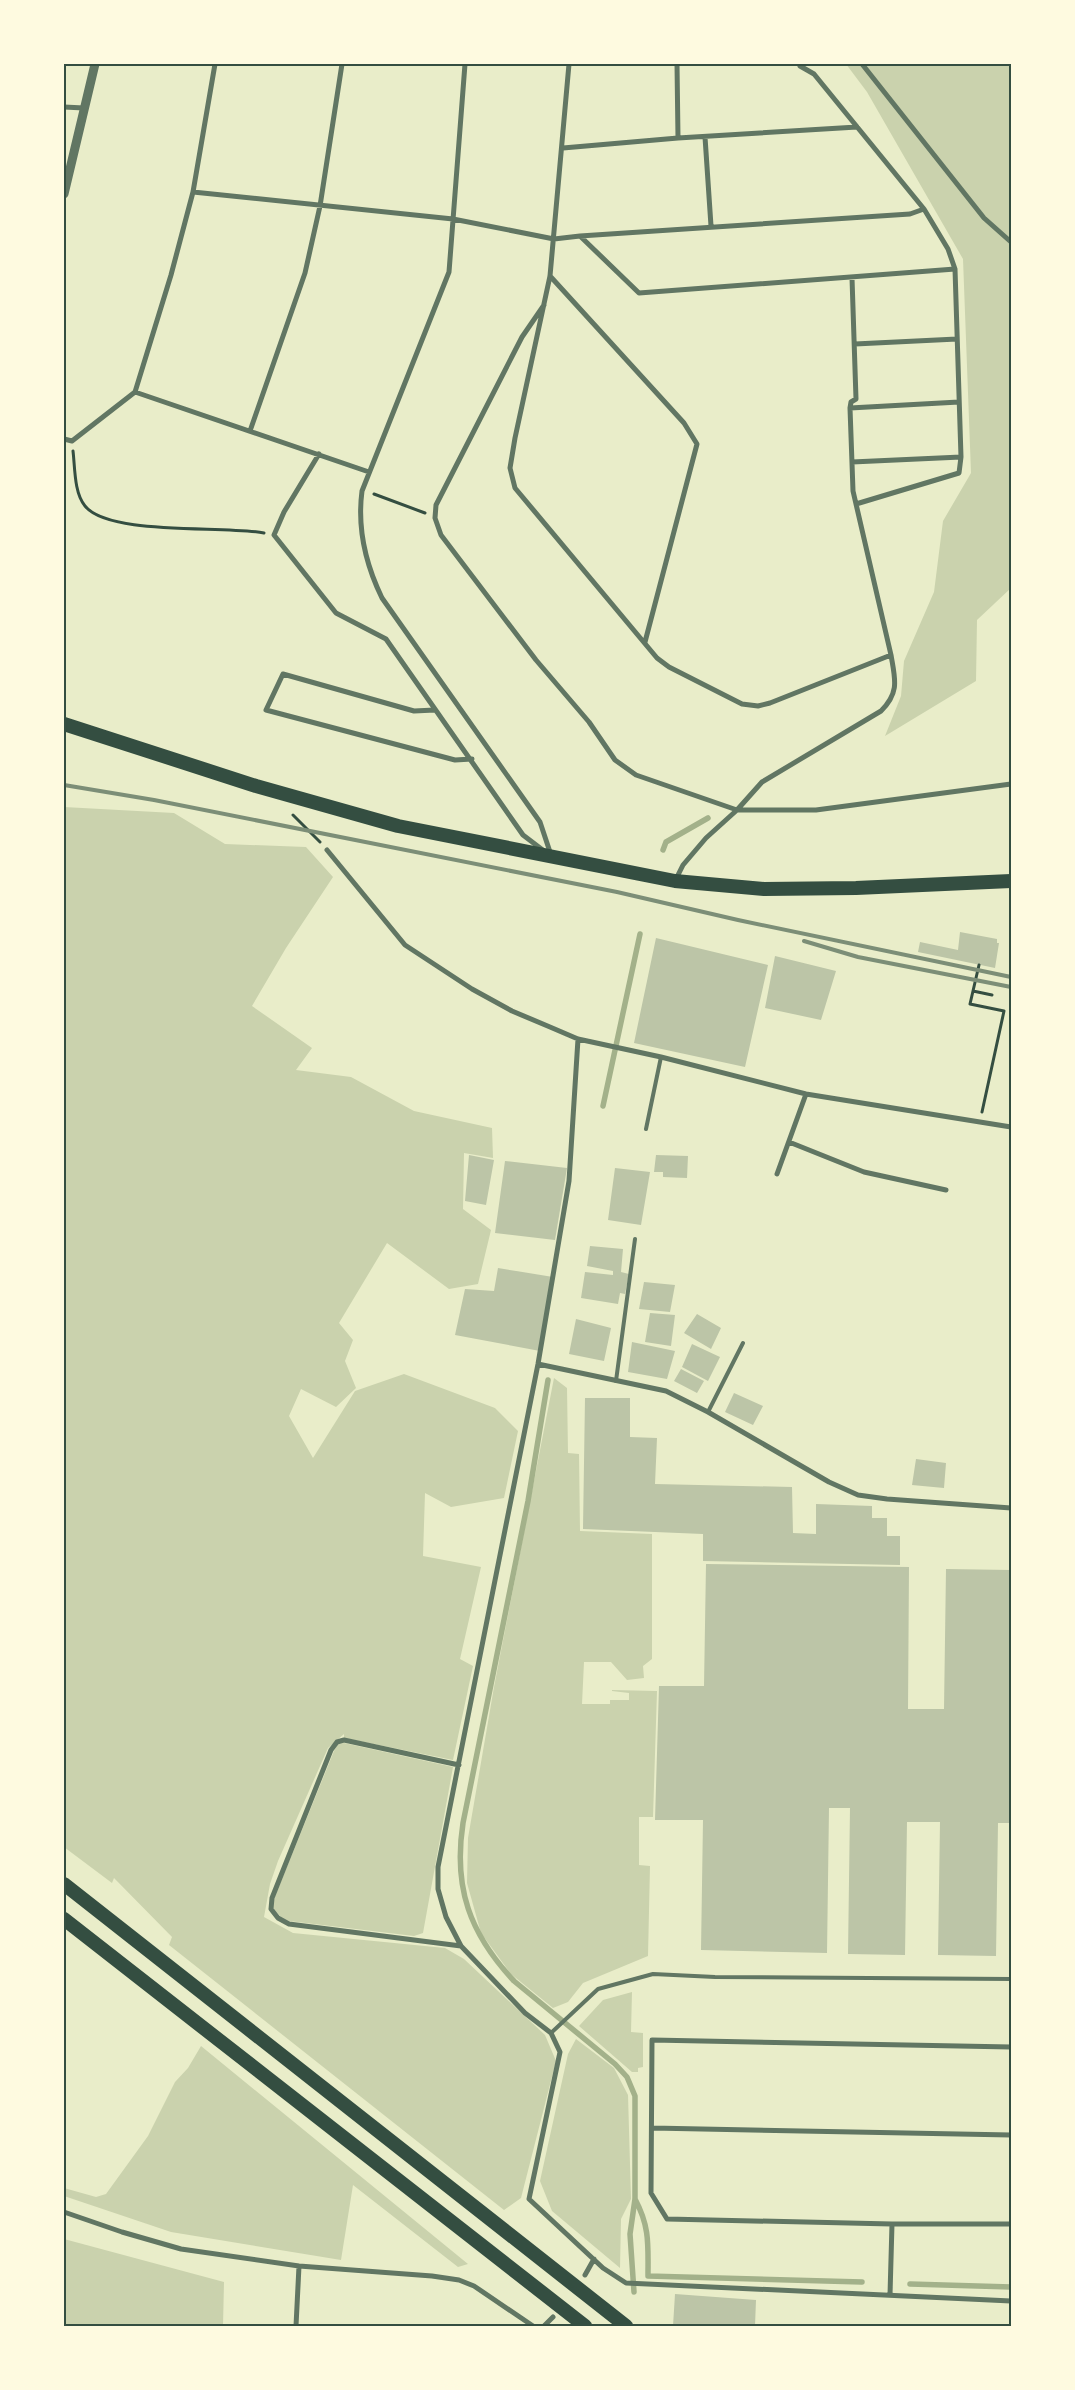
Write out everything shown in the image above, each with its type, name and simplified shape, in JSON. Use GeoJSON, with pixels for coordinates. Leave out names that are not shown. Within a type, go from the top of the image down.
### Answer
{"type":"FeatureCollection","features":[{"type":"Feature","properties":{"kind":"highway"},"geometry":{"type":"LineString","coordinates":[[64,724],[256,786],[398,826],[675,881],[764,889],[856,888],[1011,881]]}},
{"type":"Feature","properties":{"kind":"highway"},"geometry":{"type":"LineString","coordinates":[[64,1884],[626,2326]]}},
{"type":"Feature","properties":{"kind":"highway"},"geometry":{"type":"LineString","coordinates":[[64,1919],[586,2326]]}},
{"type":"Feature","properties":{"kind":"street"},"geometry":{"type":"LineString","coordinates":[[64,194],[95,64]]}},
{"type":"Feature","properties":{"kind":"street"},"geometry":{"type":"LineString","coordinates":[[64,439],[72,441],[135,392],[171,275],[193,192],[215,64]]}},
{"type":"Feature","properties":{"kind":"street"},"geometry":{"type":"LineString","coordinates":[[250,431],[305,273],[320,206],[342,64]]}},
{"type":"Feature","properties":{"kind":"street"},"geometry":{"type":"LineString","coordinates":[[465,64],[451,258],[444,287],[362,490],[360,517],[370,572],[382,598],[421,656],[540,822],[552,858]]}},
{"type":"Feature","properties":{"kind":"street"},"geometry":{"type":"LineString","coordinates":[[570,64],[550,276],[510,468],[515,488],[657,658],[669,667],[742,704],[758,706],[891,654]]}},
{"type":"Feature","properties":{"kind":"street"},"geometry":{"type":"LineString","coordinates":[[678,64],[678,138]]}},
{"type":"Feature","properties":{"kind":"street"},"geometry":{"type":"LineString","coordinates":[[862,64],[984,218],[1011,242]]}},
{"type":"Feature","properties":{"kind":"street"},"geometry":{"type":"LineString","coordinates":[[800,66],[814,74],[924,209],[948,249],[955,269],[961,457],[959,473],[856,504]]}},
{"type":"Feature","properties":{"kind":"street"},"geometry":{"type":"LineString","coordinates":[[64,107],[84,108]]}},
{"type":"Feature","properties":{"kind":"street"},"geometry":{"type":"LineString","coordinates":[[563,148],[678,138],[857,127]]}},
{"type":"Feature","properties":{"kind":"street"},"geometry":{"type":"LineString","coordinates":[[705,137],[710,226]]}},
{"type":"Feature","properties":{"kind":"street"},"geometry":{"type":"LineString","coordinates":[[193,192],[453,219],[554,239],[710,226],[910,214],[924,209]]}},
{"type":"Feature","properties":{"kind":"street"},"geometry":{"type":"LineString","coordinates":[[580,236],[639,293],[955,269]]}},
{"type":"Feature","properties":{"kind":"street"},"geometry":{"type":"LineString","coordinates":[[550,276],[684,423],[697,444],[645,642]]}},
{"type":"Feature","properties":{"kind":"street"},"geometry":{"type":"LineString","coordinates":[[675,881],[683,865],[706,838],[737,810],[762,782],[882,711],[891,702],[895,692],[891,654],[853,491],[850,408],[851,402],[856,399],[852,278]]}},
{"type":"Feature","properties":{"kind":"street"},"geometry":{"type":"LineString","coordinates":[[544,305],[522,337],[436,505],[435,518],[441,535],[536,660],[589,722],[615,760],[636,775],[737,810],[816,810],[1011,784]]}},
{"type":"Feature","properties":{"kind":"street"},"geometry":{"type":"LineString","coordinates":[[855,344],[956,339]]}},
{"type":"Feature","properties":{"kind":"street"},"geometry":{"type":"LineString","coordinates":[[135,392],[369,472]]}},
{"type":"Feature","properties":{"kind":"street"},"geometry":{"type":"LineString","coordinates":[[850,408],[959,402]]}},
{"type":"Feature","properties":{"kind":"street"},"geometry":{"type":"LineString","coordinates":[[319,454],[284,512],[274,535],[336,613],[386,639],[435,710],[472,759],[523,835],[552,858]]}},
{"type":"Feature","properties":{"kind":"street"},"geometry":{"type":"LineString","coordinates":[[852,462],[961,457]]}},
{"type":"Feature","properties":{"kind":"street"},"geometry":{"type":"LineString","coordinates":[[435,710],[414,711],[283,674],[266,710],[455,760],[472,759]]}},
{"type":"Feature","properties":{"kind":"street"},"geometry":{"type":"LineString","coordinates":[[327,850],[405,945],[472,989],[512,1011],[578,1039],[624,1048],[806,1094],[1011,1127]]}},
{"type":"Feature","properties":{"kind":"street"},"geometry":{"type":"LineString","coordinates":[[578,1039],[569,1181],[538,1364],[438,1867],[438,1889],[446,1917],[461,1946],[525,2013],[551,2033],[560,2052],[560,2061],[529,2199],[603,2268],[626,2283],[1011,2301]]}},
{"type":"Feature","properties":{"kind":"street"},"geometry":{"type":"LineString","coordinates":[[777,1174],[806,1094]]}},
{"type":"Feature","properties":{"kind":"street"},"geometry":{"type":"LineString","coordinates":[[789,1142],[864,1172],[946,1190]]}},
{"type":"Feature","properties":{"kind":"street"},"geometry":{"type":"LineString","coordinates":[[538,1364],[666,1391],[708,1412],[829,1482],[858,1495],[887,1499],[1011,1508]]}},
{"type":"Feature","properties":{"kind":"street"},"geometry":{"type":"LineString","coordinates":[[459,1765],[344,1740],[336,1742],[331,1750],[275,1889],[271,1909],[278,1918],[289,1924],[461,1946]]}},
{"type":"Feature","properties":{"kind":"street"},"geometry":{"type":"LineString","coordinates":[[1011,2047],[652,2040],[651,2193],[667,2219],[892,2224],[1011,2224]]}},
{"type":"Feature","properties":{"kind":"street"},"geometry":{"type":"LineString","coordinates":[[652,2128],[1011,2135]]}},
{"type":"Feature","properties":{"kind":"street"},"geometry":{"type":"LineString","coordinates":[[64,2212],[122,2232],[181,2249],[299,2266],[432,2276],[459,2280],[474,2286],[533,2326]]}},
{"type":"Feature","properties":{"kind":"street"},"geometry":{"type":"LineString","coordinates":[[890,2295],[892,2224]]}},
{"type":"Feature","properties":{"kind":"street"},"geometry":{"type":"LineString","coordinates":[[584,2275],[594,2260]]}},
{"type":"Feature","properties":{"kind":"street"},"geometry":{"type":"LineString","coordinates":[[296,2326],[299,2266]]}},
{"type":"Feature","properties":{"kind":"street"},"geometry":{"type":"LineString","coordinates":[[544,2326],[552,2317]]}},
{"type":"Feature","properties":{"kind":"lane"},"geometry":{"type":"LineString","coordinates":[[646,1129],[660,1057]]}},
{"type":"Feature","properties":{"kind":"lane"},"geometry":{"type":"LineString","coordinates":[[616,1380],[635,1239]]}},
{"type":"Feature","properties":{"kind":"lane"},"geometry":{"type":"LineString","coordinates":[[708,1412],[743,1343]]}},
{"type":"Feature","properties":{"kind":"lane"},"geometry":{"type":"LineString","coordinates":[[551,2033],[598,1988],[652,1974],[715,1977],[1011,1979]]}},
{"type":"Feature","properties":{"kind":"path"},"geometry":{"type":"LineString","coordinates":[[72,441],[78,488],[84,505],[93,514],[114,521],[186,528],[252,530],[274,535]]}},
{"type":"Feature","properties":{"kind":"path"},"geometry":{"type":"LineString","coordinates":[[374,494],[419,510]]}},
{"type":"Feature","properties":{"kind":"path"},"geometry":{"type":"LineString","coordinates":[[290,812],[311,830],[327,850]]}},
{"type":"Feature","properties":{"kind":"path"},"geometry":{"type":"LineString","coordinates":[[979,965],[970,1004],[1004,1011],[980,1122]]}},
{"type":"Feature","properties":{"kind":"path"},"geometry":{"type":"LineString","coordinates":[[973,991],[992,995]]}},
{"type":"Feature","properties":{"kind":"green space"},"geometry":{"type":"Polygon","coordinates":[[[846,64],[1011,64],[1011,588],[977,620],[976,681],[885,736],[901,696],[904,661],[934,592],[943,521],[971,473],[963,259],[867,92],[846,64]]]}},
{"type":"Feature","properties":{"kind":"green space"},"geometry":{"type":"Polygon","coordinates":[[[64,807],[174,813],[225,844],[306,847],[333,877],[286,948],[252,1006],[312,1048],[296,1070],[351,1077],[414,1111],[492,1128],[493,1158],[464,1153],[463,1209],[491,1230],[478,1284],[449,1289],[387,1243],[339,1323],[353,1340],[345,1361],[356,1388],[336,1407],[301,1389],[289,1416],[313,1458],[355,1391],[404,1374],[495,1408],[518,1431],[504,1498],[451,1507],[425,1493],[423,1556],[481,1567],[460,1659],[473,1666],[453,1760],[344,1738],[344,1734],[328,1748],[278,1861],[270,1884],[264,1917],[293,1933],[445,1948],[464,1959],[545,2035],[556,2061],[521,2198],[504,2210],[169,1945],[172,1937],[114,1878],[112,1883],[64,1847],[64,807]]]}},
{"type":"Feature","properties":{"kind":"green space"},"geometry":{"type":"Polygon","coordinates":[[[554,1378],[567,1388],[568,1453],[579,1454],[580,1531],[652,1534],[652,1659],[643,1666],[644,1678],[627,1680],[611,1662],[584,1662],[582,1704],[610,1704],[610,1700],[629,1700],[629,1693],[612,1690],[657,1691],[653,1817],[639,1817],[639,1865],[650,1866],[648,1956],[583,1983],[568,2002],[553,2008],[511,1974],[481,1933],[467,1883],[468,1838],[494,1687],[554,1378]]]}},
{"type":"Feature","properties":{"kind":"green space"},"geometry":{"type":"Polygon","coordinates":[[[344,1743],[453,1767],[423,1933],[414,1936],[289,1921],[281,1917],[273,1908],[274,1899],[334,1751],[338,1744],[344,1743]]]}},
{"type":"Feature","properties":{"kind":"green space"},"geometry":{"type":"Polygon","coordinates":[[[632,1992],[631,2032],[643,2033],[643,2067],[638,2068],[638,2072],[632,2072],[579,2026],[603,2000],[632,1992]]]}},
{"type":"Feature","properties":{"kind":"green space"},"geometry":{"type":"Polygon","coordinates":[[[576,2039],[614,2068],[628,2095],[631,2199],[621,2219],[620,2268],[552,2211],[540,2181],[568,2054],[576,2039]]]}},
{"type":"Feature","properties":{"kind":"green space"},"geometry":{"type":"Polygon","coordinates":[[[201,2046],[468,2264],[458,2267],[353,2185],[341,2260],[171,2232],[64,2196],[64,2188],[96,2197],[106,2194],[148,2136],[175,2082],[188,2068],[201,2046]]]}},
{"type":"Feature","properties":{"kind":"green space"},"geometry":{"type":"Polygon","coordinates":[[[64,2239],[224,2282],[223,2326],[64,2326],[64,2239]]]}},
{"type":"Feature","properties":{"kind":"building"},"geometry":{"type":"Polygon","coordinates":[[[960,932],[997,939],[997,943],[999,943],[995,968],[918,952],[920,942],[958,950],[960,932]]]}},
{"type":"Feature","properties":{"kind":"building"},"geometry":{"type":"Polygon","coordinates":[[[656,938],[768,965],[745,1067],[634,1043],[656,938]]]}},
{"type":"Feature","properties":{"kind":"building"},"geometry":{"type":"Polygon","coordinates":[[[775,956],[836,971],[821,1020],[765,1008],[775,956]]]}},
{"type":"Feature","properties":{"kind":"building"},"geometry":{"type":"Polygon","coordinates":[[[469,1155],[494,1160],[486,1205],[465,1201],[469,1155]]]}},
{"type":"Feature","properties":{"kind":"building"},"geometry":{"type":"Polygon","coordinates":[[[656,1155],[688,1156],[687,1178],[663,1177],[663,1172],[654,1172],[656,1155]]]}},
{"type":"Feature","properties":{"kind":"building"},"geometry":{"type":"Polygon","coordinates":[[[505,1161],[567,1168],[555,1240],[495,1233],[505,1161]]]}},
{"type":"Feature","properties":{"kind":"building"},"geometry":{"type":"Polygon","coordinates":[[[615,1168],[650,1172],[641,1225],[608,1220],[615,1168]]]}},
{"type":"Feature","properties":{"kind":"building"},"geometry":{"type":"Polygon","coordinates":[[[590,1246],[623,1249],[621,1272],[629,1274],[625,1294],[620,1293],[618,1304],[581,1298],[585,1272],[613,1275],[613,1271],[587,1266],[590,1246]]]}},
{"type":"Feature","properties":{"kind":"building"},"geometry":{"type":"Polygon","coordinates":[[[498,1268],[553,1277],[540,1351],[455,1335],[465,1289],[494,1291],[498,1268]]]}},
{"type":"Feature","properties":{"kind":"building"},"geometry":{"type":"Polygon","coordinates":[[[644,1282],[675,1285],[670,1312],[639,1309],[644,1282]]]}},
{"type":"Feature","properties":{"kind":"building"},"geometry":{"type":"Polygon","coordinates":[[[650,1313],[675,1315],[671,1346],[645,1342],[650,1313]]]}},
{"type":"Feature","properties":{"kind":"building"},"geometry":{"type":"Polygon","coordinates":[[[697,1314],[721,1328],[711,1349],[684,1333],[697,1314]]]}},
{"type":"Feature","properties":{"kind":"building"},"geometry":{"type":"Polygon","coordinates":[[[576,1319],[611,1328],[604,1361],[569,1354],[576,1319]]]}},
{"type":"Feature","properties":{"kind":"building"},"geometry":{"type":"Polygon","coordinates":[[[632,1342],[675,1351],[667,1379],[628,1372],[632,1342]]]}},
{"type":"Feature","properties":{"kind":"building"},"geometry":{"type":"Polygon","coordinates":[[[692,1344],[720,1357],[708,1381],[682,1367],[692,1344]]]}},
{"type":"Feature","properties":{"kind":"building"},"geometry":{"type":"Polygon","coordinates":[[[681,1369],[704,1381],[697,1393],[674,1381],[681,1369]]]}},
{"type":"Feature","properties":{"kind":"building"},"geometry":{"type":"Polygon","coordinates":[[[734,1393],[763,1406],[753,1425],[725,1412],[734,1393]]]}},
{"type":"Feature","properties":{"kind":"building"},"geometry":{"type":"Polygon","coordinates":[[[585,1398],[630,1398],[630,1437],[657,1438],[655,1484],[792,1487],[793,1533],[816,1534],[816,1504],[872,1506],[872,1518],[887,1518],[887,1536],[900,1536],[900,1565],[703,1561],[703,1534],[583,1529],[585,1398]]]}},
{"type":"Feature","properties":{"kind":"building"},"geometry":{"type":"Polygon","coordinates":[[[916,1459],[946,1463],[944,1488],[912,1485],[916,1459]]]}},
{"type":"Feature","properties":{"kind":"building"},"geometry":{"type":"Polygon","coordinates":[[[706,1564],[909,1567],[908,1709],[944,1709],[946,1569],[1011,1570],[1011,1823],[998,1823],[996,1956],[938,1955],[940,1822],[907,1822],[905,1955],[848,1954],[850,1808],[829,1808],[827,1953],[701,1950],[703,1820],[655,1820],[659,1686],[704,1686],[706,1564]]]}},
{"type":"Feature","properties":{"kind":"building"},"geometry":{"type":"Polygon","coordinates":[[[675,2294],[756,2300],[755,2326],[673,2326],[675,2294]]]}},
{"type":"Feature","properties":{"kind":"waterway"},"geometry":{"type":"LineString","coordinates":[[663,850],[666,842],[708,818]]}},
{"type":"Feature","properties":{"kind":"waterway"},"geometry":{"type":"LineString","coordinates":[[603,1106],[640,934]]}},
{"type":"Feature","properties":{"kind":"waterway"},"geometry":{"type":"LineString","coordinates":[[548,1380],[528,1501],[463,1823],[461,1869],[468,1909],[486,1946],[499,1963],[514,1981],[615,2064],[627,2077],[635,2096],[635,2199],[630,2234],[634,2292]]}},
{"type":"Feature","properties":{"kind":"waterway"},"geometry":{"type":"LineString","coordinates":[[635,2199],[646,2227],[648,2276],[862,2282]]}},
{"type":"Feature","properties":{"kind":"waterway"},"geometry":{"type":"LineString","coordinates":[[910,2284],[1011,2287]]}},
{"type":"Feature","properties":{"kind":"railway"},"geometry":{"type":"LineString","coordinates":[[64,785],[154,800],[617,892],[738,920],[1011,977]]}},
{"type":"Feature","properties":{"kind":"railway"},"geometry":{"type":"LineString","coordinates":[[804,941],[858,957],[1011,987]]}}]}
